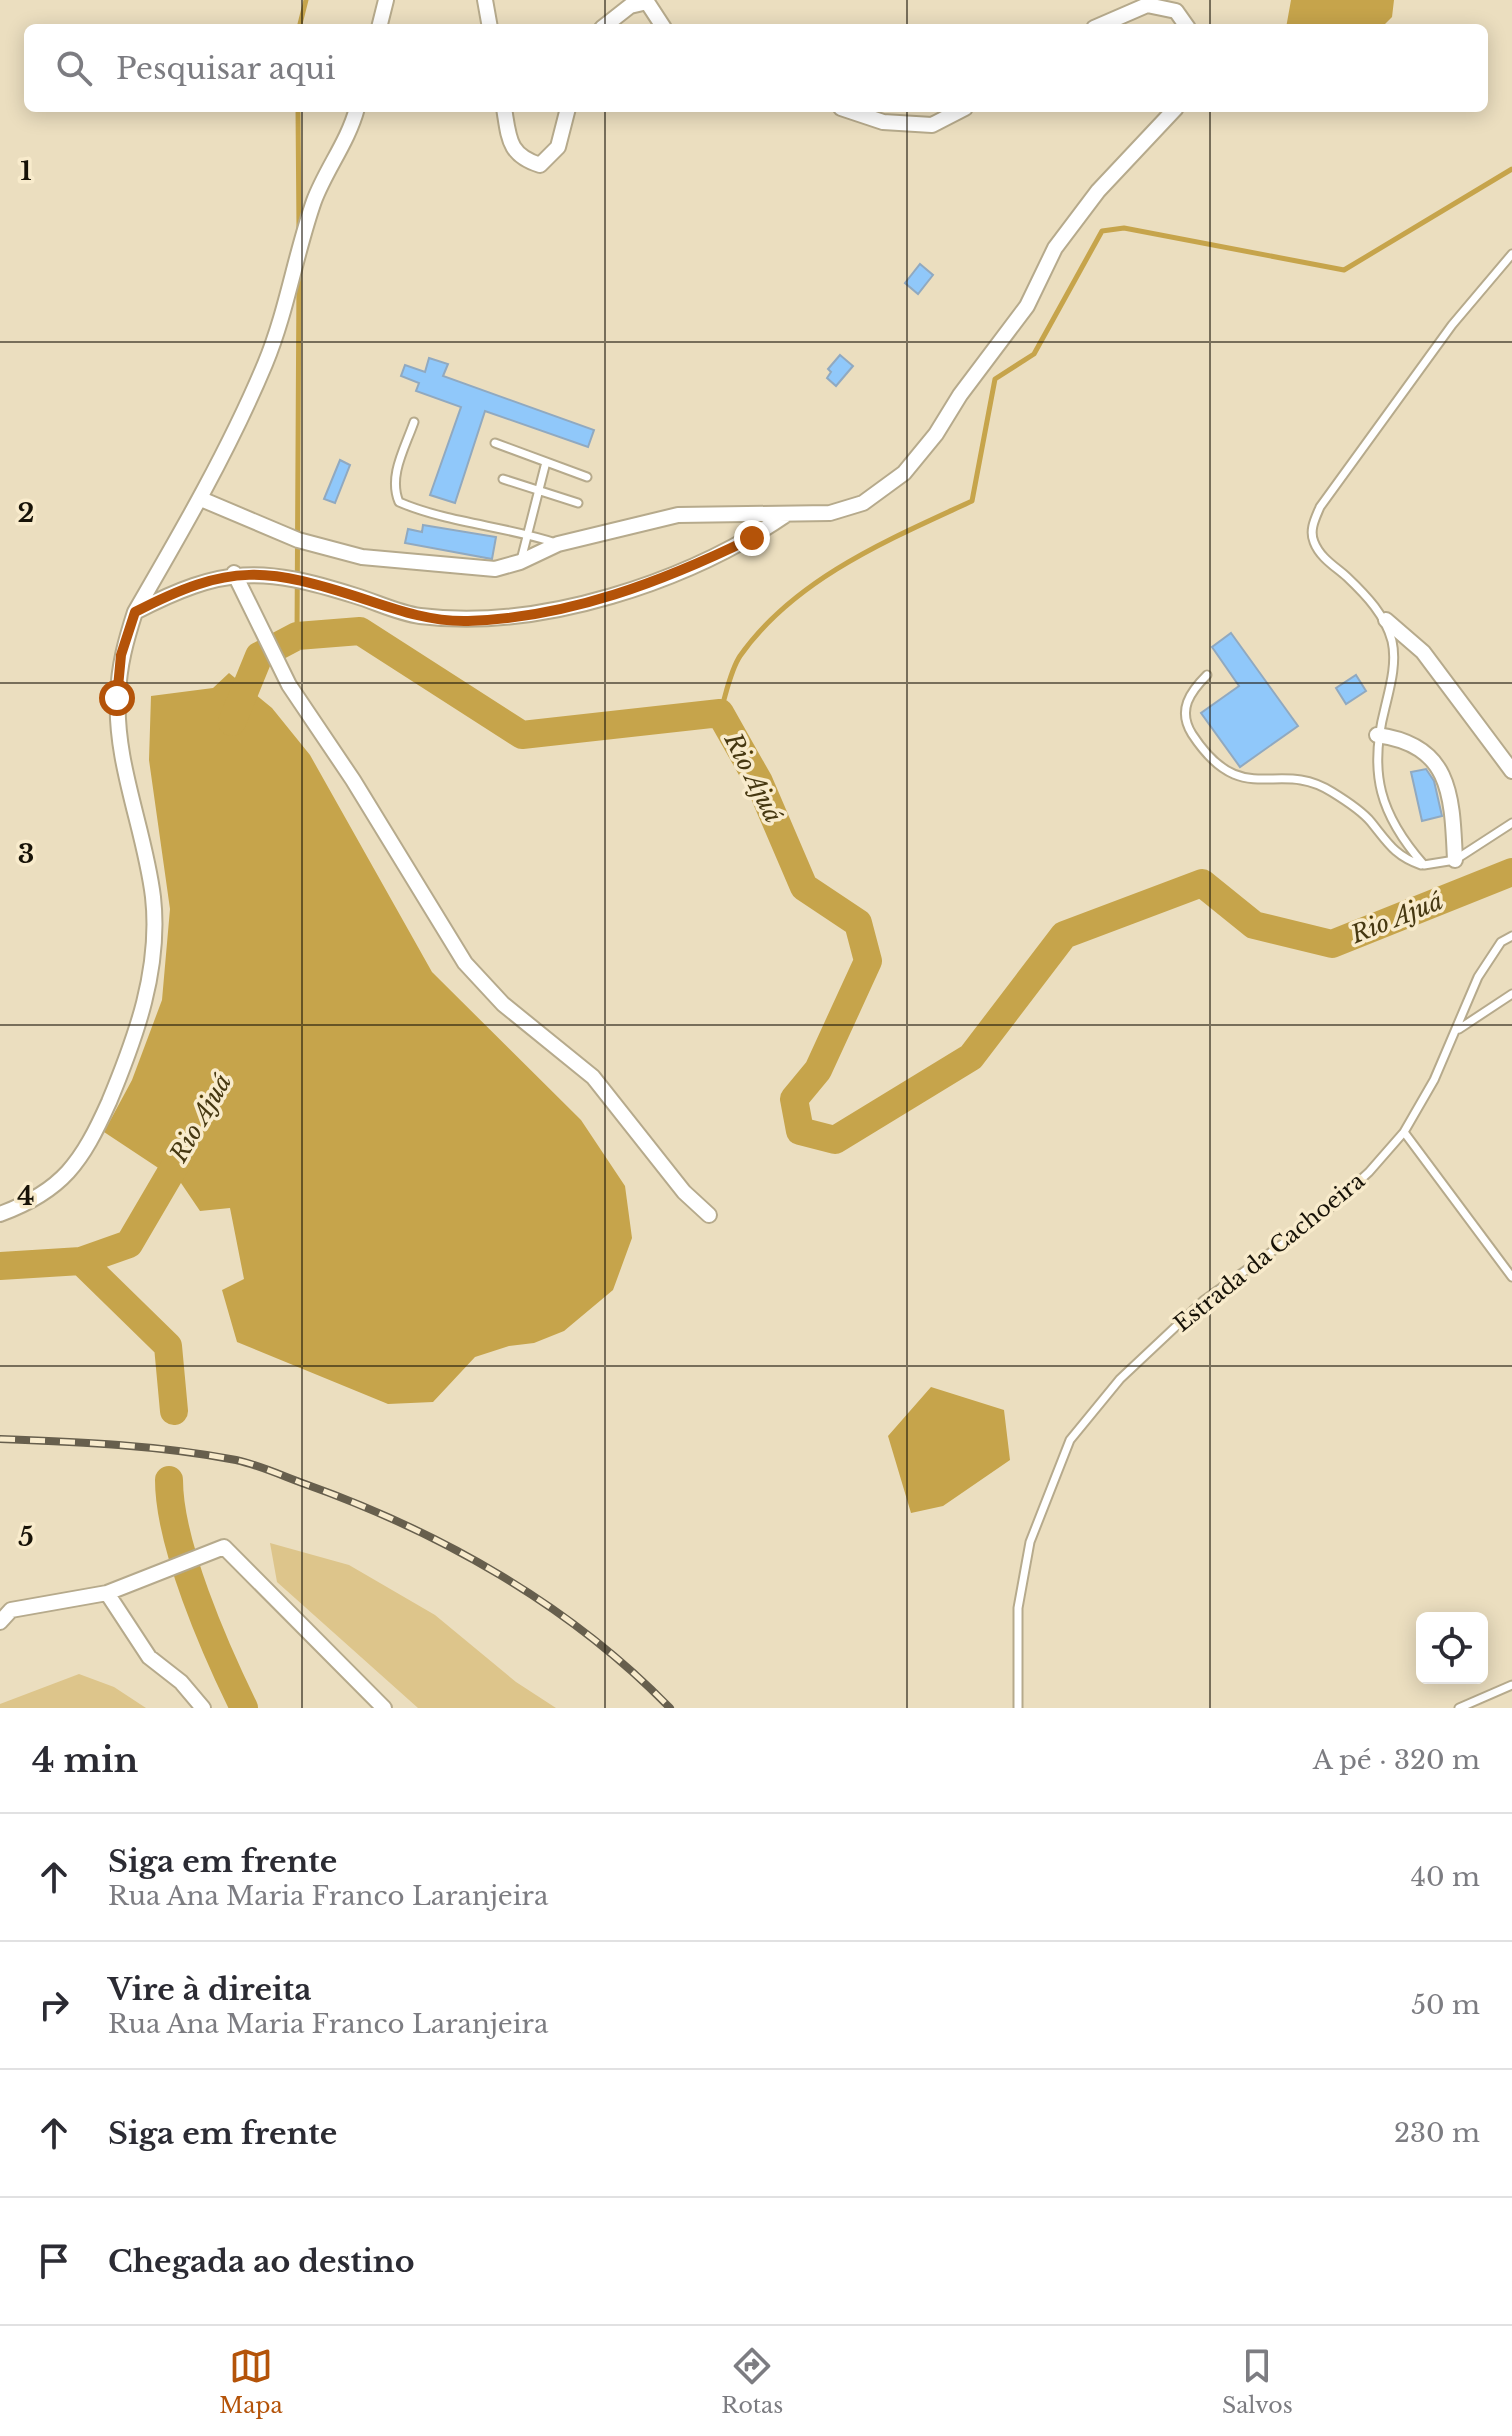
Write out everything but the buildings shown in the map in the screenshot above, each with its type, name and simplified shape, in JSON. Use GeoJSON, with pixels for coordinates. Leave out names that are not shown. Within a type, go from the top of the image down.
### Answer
{"type":"FeatureCollection","features":[{"type":"Feature","properties":{"kind":"street"},"geometry":{"type":"LineString","coordinates":[[380,24],[386,0]]}},
{"type":"Feature","properties":{"kind":"street"},"geometry":{"type":"LineString","coordinates":[[485,0],[489,24]]}},
{"type":"Feature","properties":{"kind":"street"},"geometry":{"type":"LineString","coordinates":[[607,24],[630,6],[650,1],[662,24]]}},
{"type":"Feature","properties":{"kind":"street"},"geometry":{"type":"LineString","coordinates":[[1103,24],[1147,5],[1176,11],[1185,24]]}},
{"type":"Feature","properties":{"kind":"street"},"geometry":{"type":"LineString","coordinates":[[0,1214],[49,1193],[75,1165],[125,1064],[143,1008],[153,956],[153,898],[117,698],[121,655],[135,612],[201,499],[265,365],[288,301],[304,231],[318,190],[341,152],[356,112]]}},
{"type":"Feature","properties":{"kind":"street"},"geometry":{"type":"LineString","coordinates":[[505,112],[509,142],[522,160],[540,165],[558,147],[567,112]]}},
{"type":"Feature","properties":{"kind":"street"},"geometry":{"type":"LineString","coordinates":[[853,112],[883,122],[932,125],[957,112]]}},
{"type":"Feature","properties":{"kind":"street"},"geometry":{"type":"LineString","coordinates":[[201,499],[298,540],[362,557],[495,569],[520,562],[558,544],[678,515],[830,513],[863,503],[904,473],[1027,306],[1055,248],[1098,191],[1172,112]]}},
{"type":"Feature","properties":{"kind":"street"},"geometry":{"type":"LineString","coordinates":[[135,612],[190,586],[234,573],[270,574],[415,615],[467,621],[612,596],[687,570],[752,538],[787,514]]}},
{"type":"Feature","properties":{"kind":"street"},"geometry":{"type":"LineString","coordinates":[[234,573],[252,616],[289,685],[353,780],[465,963],[503,1004],[593,1077],[684,1192],[709,1215]]}},
{"type":"Feature","properties":{"kind":"street"},"geometry":{"type":"LineString","coordinates":[[1386,620],[1423,652],[1512,771]]}},
{"type":"Feature","properties":{"kind":"street"},"geometry":{"type":"LineString","coordinates":[[1377,735],[1419,746],[1435,762],[1445,782],[1451,807],[1455,860]]}},
{"type":"Feature","properties":{"kind":"street"},"geometry":{"type":"LineString","coordinates":[[0,1622],[11,1610],[107,1593],[224,1547],[384,1708]]}},
{"type":"Feature","properties":{"kind":"street"},"geometry":{"type":"LineString","coordinates":[[107,1593],[149,1657],[181,1682],[203,1708]]}},
{"type":"Feature","properties":{"kind":"lane"},"geometry":{"type":"LineString","coordinates":[[1424,865],[1399,837],[1383,799],[1375,766],[1377,735],[1395,653],[1386,620],[1349,578],[1324,558],[1314,542],[1312,524],[1320,507],[1452,325],[1512,254]]}},
{"type":"Feature","properties":{"kind":"lane"},"geometry":{"type":"LineString","coordinates":[[414,422],[396,472],[393,488],[399,502],[419,511],[527,533],[558,544]]}},
{"type":"Feature","properties":{"kind":"lane"},"geometry":{"type":"LineString","coordinates":[[495,443],[587,477]]}},
{"type":"Feature","properties":{"kind":"lane"},"geometry":{"type":"LineString","coordinates":[[520,562],[546,462]]}},
{"type":"Feature","properties":{"kind":"lane"},"geometry":{"type":"LineString","coordinates":[[503,479],[578,503]]}},
{"type":"Feature","properties":{"kind":"lane"},"geometry":{"type":"LineString","coordinates":[[1207,675],[1191,690],[1184,706],[1189,729],[1223,770],[1245,779],[1303,780],[1330,790],[1370,820],[1387,846],[1404,859],[1424,865],[1455,860],[1512,823]]}},
{"type":"Feature","properties":{"kind":"lane","name":"Estrada da Cachoeira"},"geometry":{"type":"LineString","coordinates":[[1018,1708],[1018,1608],[1030,1542],[1070,1440],[1120,1379],[1203,1301],[1320,1217],[1369,1172],[1404,1132],[1458,1030],[1478,977],[1501,942],[1512,936]]}},
{"type":"Feature","properties":{"kind":"lane"},"geometry":{"type":"LineString","coordinates":[[1458,1030],[1512,994]]}},
{"type":"Feature","properties":{"kind":"lane"},"geometry":{"type":"LineString","coordinates":[[1404,1132],[1512,1277]]}},
{"type":"Feature","properties":{"kind":"lane"},"geometry":{"type":"LineString","coordinates":[[1459,1708],[1512,1685]]}},
{"type":"Feature","properties":{"kind":"shaded area"},"geometry":{"type":"Polygon","coordinates":[[[270,1543],[349,1565],[435,1615],[516,1682],[556,1708],[418,1708],[277,1582],[270,1543]]]}},
{"type":"Feature","properties":{"kind":"shaded area"},"geometry":{"type":"Polygon","coordinates":[[[79,1674],[114,1687],[146,1708],[0,1708],[0,1704],[79,1674]]]}},
{"type":"Feature","properties":{"kind":"water"},"geometry":{"type":"Polygon","coordinates":[[[1291,0],[1394,0],[1392,17],[1385,24],[1287,24],[1291,0]]]}},
{"type":"Feature","properties":{"kind":"water"},"geometry":{"type":"Polygon","coordinates":[[[229,673],[272,708],[310,755],[432,972],[581,1120],[625,1186],[632,1238],[613,1290],[564,1331],[534,1343],[509,1346],[475,1357],[433,1402],[388,1404],[237,1342],[222,1290],[244,1279],[230,1208],[200,1211],[181,1183],[104,1132],[132,1080],[162,1000],[170,909],[149,760],[151,696],[213,688],[229,673]]]}},
{"type":"Feature","properties":{"kind":"water"},"geometry":{"type":"Polygon","coordinates":[[[931,1387],[1004,1410],[1010,1460],[943,1506],[911,1513],[888,1436],[931,1387]]]}},
{"type":"Feature","properties":{"kind":"waterway"},"geometry":{"type":"LineString","coordinates":[[300,24],[306,0]]}},
{"type":"Feature","properties":{"kind":"waterway"},"geometry":{"type":"LineString","coordinates":[[298,112],[299,231]]}},
{"type":"Feature","properties":{"kind":"waterway"},"geometry":{"type":"LineString","coordinates":[[720,713],[740,656],[788,604],[877,546],[972,501],[995,379],[1034,354],[1102,231],[1124,228],[1344,270],[1512,169]]}},
{"type":"Feature","properties":{"kind":"waterway"},"geometry":{"type":"LineString","coordinates":[[297,636],[299,273]]}},
{"type":"Feature","properties":{"kind":"waterway","name":"Rio Ajuá"},"geometry":{"type":"LineString","coordinates":[[232,722],[259,656],[297,636],[360,631],[522,735],[720,713],[759,782],[804,887],[858,923],[868,961],[818,1070],[794,1099],[800,1131],[835,1140],[971,1057],[1064,935],[1202,883],[1254,925],[1332,944],[1512,872]]}},
{"type":"Feature","properties":{"kind":"waterway","name":"Rio Ajuá"},"geometry":{"type":"LineString","coordinates":[[0,1266],[81,1261],[129,1244],[187,1145]]}},
{"type":"Feature","properties":{"kind":"waterway"},"geometry":{"type":"LineString","coordinates":[[81,1261],[168,1346],[174,1411]]}},
{"type":"Feature","properties":{"kind":"waterway"},"geometry":{"type":"LineString","coordinates":[[169,1480],[171,1506],[185,1565],[244,1708]]}},
{"type":"Feature","properties":{"kind":"railway"},"geometry":{"type":"LineString","coordinates":[[0,1439],[148,1448],[236,1460],[355,1503],[501,1575],[590,1636],[670,1708]]}},
{"type":"Feature","properties":{"kind":"route"},"geometry":{"type":"LineString","coordinates":[[117,698],[121,655],[135,612],[212,578],[234,573],[270,574],[415,615],[467,621],[523,614],[612,596],[687,570],[752,538]]}}]}
